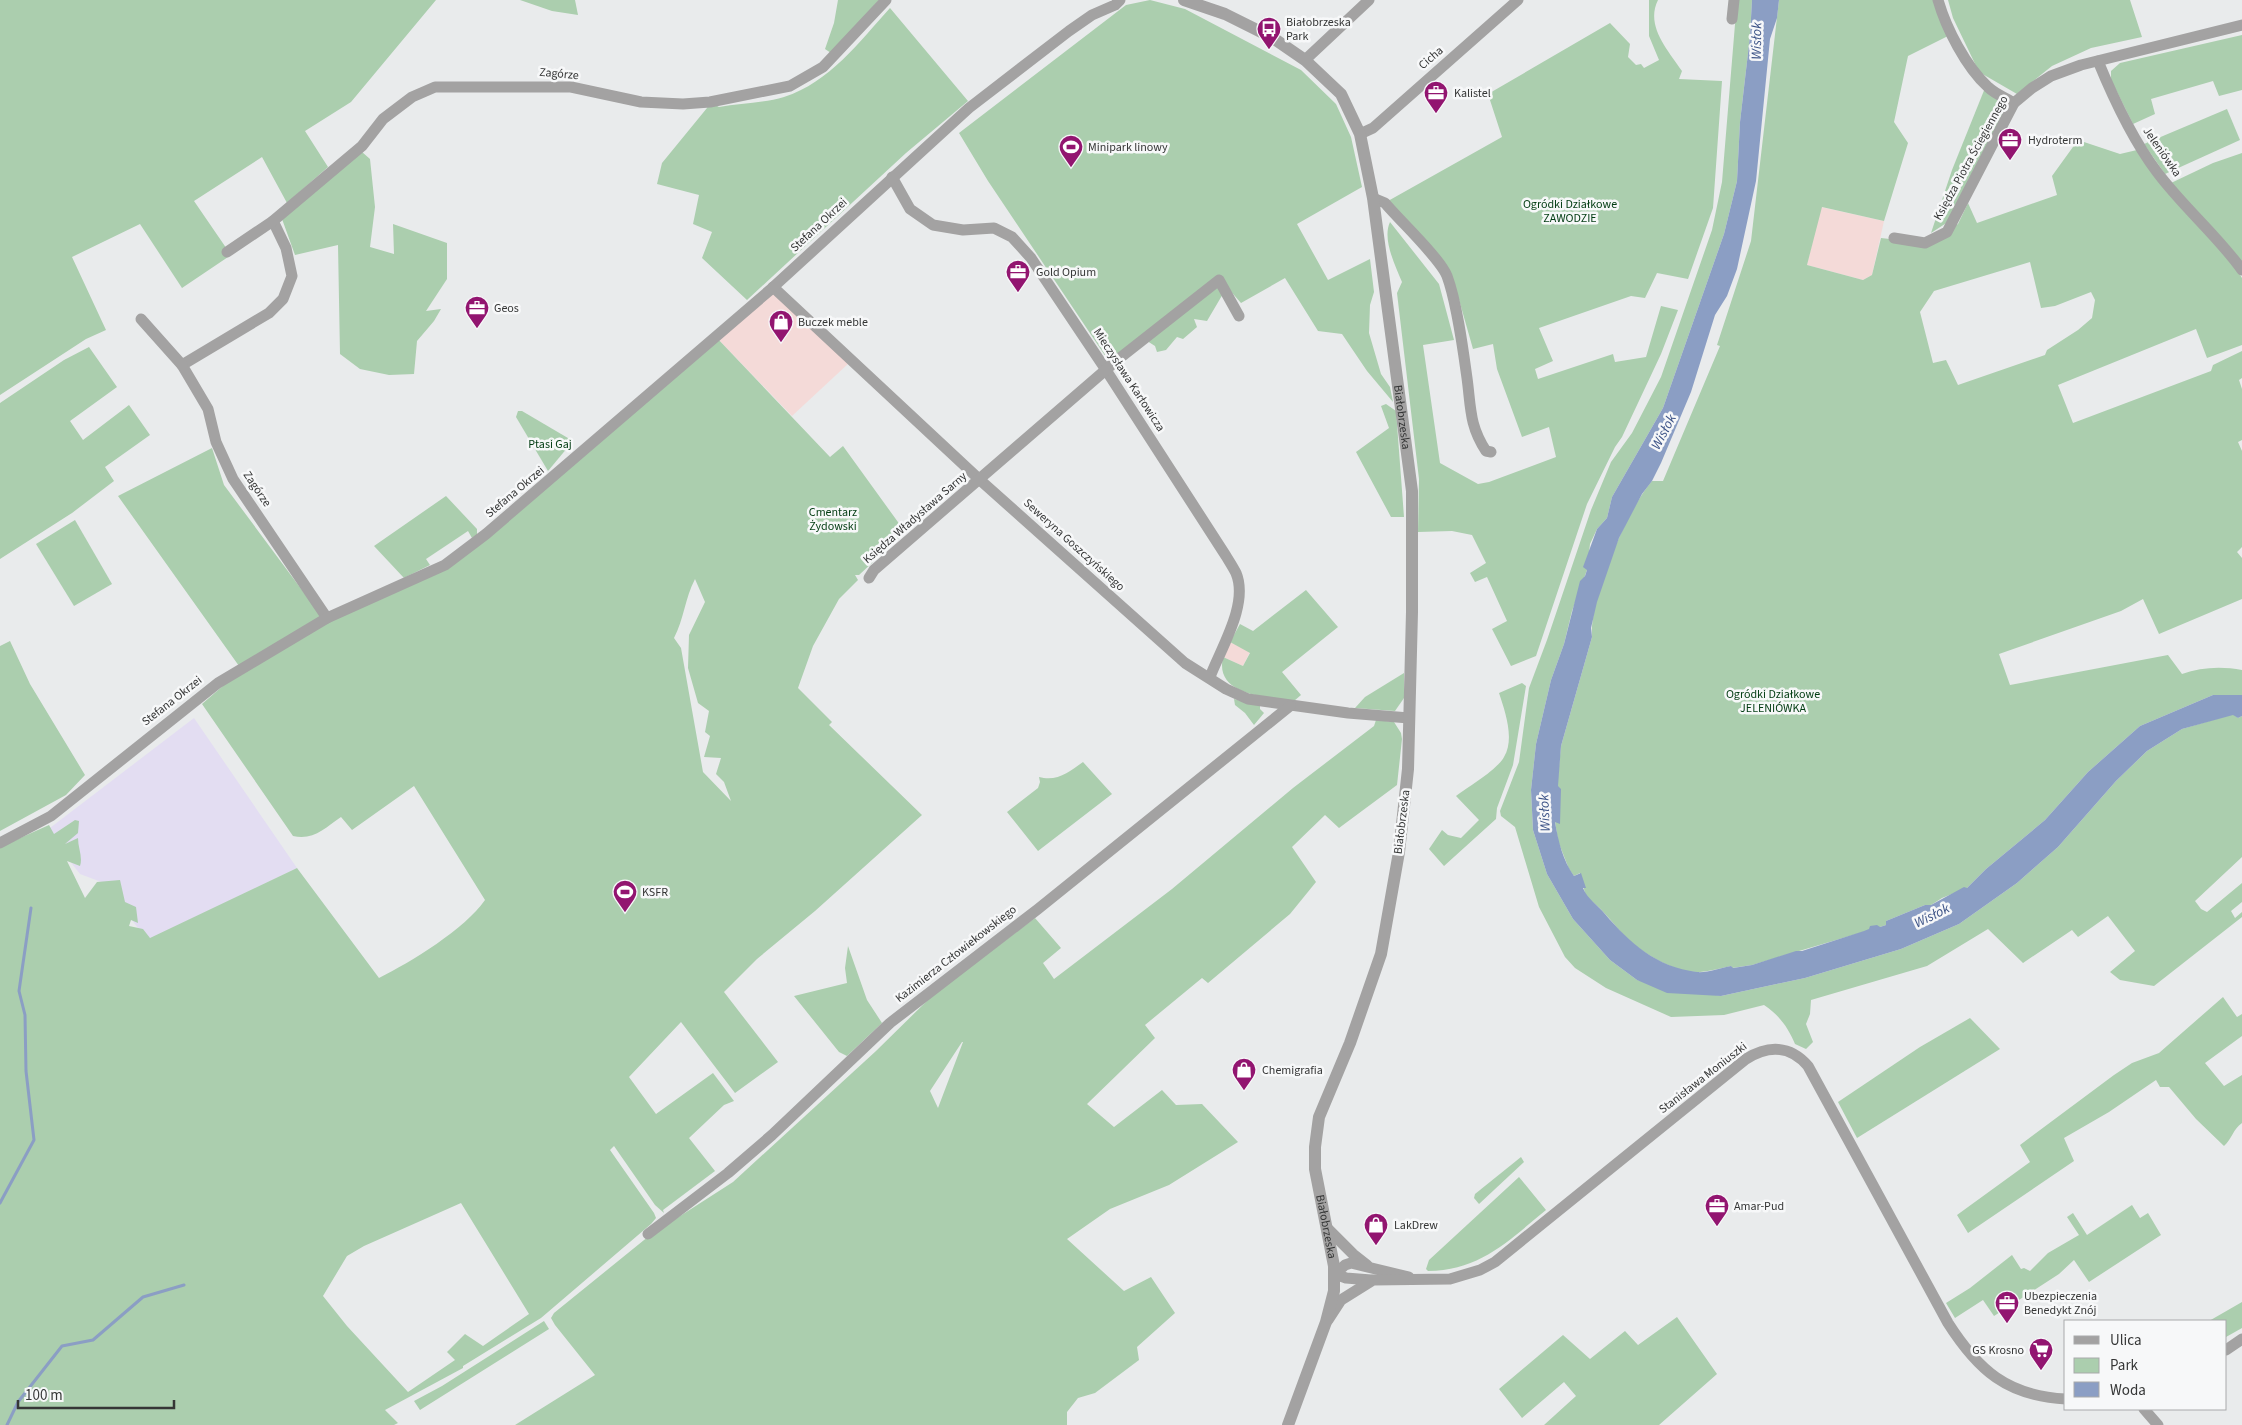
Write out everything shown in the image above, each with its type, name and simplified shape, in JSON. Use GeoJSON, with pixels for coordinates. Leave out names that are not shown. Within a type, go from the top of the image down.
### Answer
{"type":"FeatureCollection","features":[{"type":"Feature","properties":{"kind":"street","name":"Zagórze"},"geometry":{"type":"LineString","coordinates":[[227,252],[273,221],[362,146],[383,120],[412,96],[435,87],[571,87],[642,102],[683,104],[710,102],[790,86],[823,67],[886,0]]}},
{"type":"Feature","properties":{"kind":"street","name":"Stefana Okrzei"},"geometry":{"type":"LineString","coordinates":[[0,842],[51,816],[218,683],[327,618],[384,595],[445,566],[486,534],[773,287],[969,108],[1092,15],[1105,0]]}},
{"type":"Feature","properties":{"kind":"street","name":"Stefana Okrzei"},"geometry":{"type":"LineString","coordinates":[[1092,15],[1115,5],[1120,0]]}},
{"type":"Feature","properties":{"kind":"street","name":"Białobrzeska"},"geometry":{"type":"LineString","coordinates":[[1184,0],[1201,3],[1249,25],[1273,38],[1305,60],[1341,94],[1360,134],[1373,198],[1412,491],[1412,612],[1408,769],[1399,852],[1381,954],[1362,1011],[1323,1103],[1317,1125],[1315,1169],[1335,1274],[1334,1291],[1326,1322],[1288,1425]]}},
{"type":"Feature","properties":{"kind":"street"},"geometry":{"type":"LineString","coordinates":[[1305,60],[1369,0]]}},
{"type":"Feature","properties":{"kind":"street","name":"Cicha"},"geometry":{"type":"LineString","coordinates":[[1360,134],[1373,128],[1518,0]]}},
{"type":"Feature","properties":{"kind":"street"},"geometry":{"type":"LineString","coordinates":[[1732,19],[1734,0]]}},
{"type":"Feature","properties":{"kind":"street"},"geometry":{"type":"LineString","coordinates":[[1938,0],[1952,34],[1974,74],[1990,89],[2014,103]]}},
{"type":"Feature","properties":{"kind":"street","name":"Księdza Piotra Ściegiennego"},"geometry":{"type":"LineString","coordinates":[[1894,238],[1925,244],[1947,232],[2014,103],[2032,88],[2051,76],[2081,64],[2242,25]]}},
{"type":"Feature","properties":{"kind":"street","name":"Jeleniówka"},"geometry":{"type":"LineString","coordinates":[[2098,61],[2128,126],[2157,172],[2229,252],[2242,270]]}},
{"type":"Feature","properties":{"kind":"street","name":"Mieczysława Karłowicza"},"geometry":{"type":"LineString","coordinates":[[892,177],[910,209],[933,225],[963,230],[994,228],[1012,237],[1030,258],[1106,370],[1237,574],[1239,601],[1235,617],[1210,677]]}},
{"type":"Feature","properties":{"kind":"street"},"geometry":{"type":"LineString","coordinates":[[1373,198],[1385,203],[1446,275],[1455,309],[1467,380],[1470,416],[1481,443],[1486,451],[1490,452]]}},
{"type":"Feature","properties":{"kind":"street"},"geometry":{"type":"LineString","coordinates":[[182,365],[269,313],[283,299],[292,276],[286,248],[273,221]]}},
{"type":"Feature","properties":{"kind":"street","name":"Księdza Władysława Sarny"},"geometry":{"type":"LineString","coordinates":[[869,578],[874,570],[1106,370],[1219,280],[1240,316]]}},
{"type":"Feature","properties":{"kind":"street","name":"Seweryna Goszczyńskiego"},"geometry":{"type":"LineString","coordinates":[[773,287],[980,480],[1185,662],[1226,689],[1248,699],[1290,706],[1409,718]]}},
{"type":"Feature","properties":{"kind":"street","name":"Zagórze"},"geometry":{"type":"LineString","coordinates":[[141,318],[182,365],[208,409],[216,442],[233,480],[327,618]]}},
{"type":"Feature","properties":{"kind":"street","name":"Kazimierza Człowiekowskiego"},"geometry":{"type":"LineString","coordinates":[[648,1234],[728,1173],[772,1135],[890,1023],[1038,908],[1290,706]]}},
{"type":"Feature","properties":{"kind":"street","name":"Stanisława Moniuszki"},"geometry":{"type":"LineString","coordinates":[[1335,1274],[1354,1280],[1415,1280],[1450,1279],[1480,1270],[1508,1254],[1746,1059],[1756,1053],[1779,1048],[1790,1051],[1801,1058],[1808,1066],[1948,1323],[1974,1360],[1992,1376],[2014,1388],[2043,1397],[2064,1399]]}},
{"type":"Feature","properties":{"kind":"street"},"geometry":{"type":"LineString","coordinates":[[1327,1228],[1353,1254],[1369,1266]]}},
{"type":"Feature","properties":{"kind":"street"},"geometry":{"type":"LineString","coordinates":[[1335,1274],[1344,1265],[1351,1263],[1369,1266],[1415,1280]]}},
{"type":"Feature","properties":{"kind":"street"},"geometry":{"type":"LineString","coordinates":[[1326,1322],[1342,1300],[1373,1280]]}},
{"type":"Feature","properties":{"kind":"street"},"geometry":{"type":"LineString","coordinates":[[2227,1349],[2242,1339]]}},
{"type":"Feature","properties":{"kind":"street"},"geometry":{"type":"LineString","coordinates":[[2145,1410],[2158,1425]]}},
{"type":"Feature","properties":{"kind":"shaded area"},"geometry":{"type":"Polygon","coordinates":[[[1821,207],[1884,221],[1872,275],[1863,280],[1807,265],[1821,207]]]}},
{"type":"Feature","properties":{"kind":"shaded area"},"geometry":{"type":"Polygon","coordinates":[[[770,290],[849,363],[792,416],[716,337],[770,290]]]}},
{"type":"Feature","properties":{"kind":"shaded area"},"geometry":{"type":"Polygon","coordinates":[[[1230,642],[1250,652],[1243,666],[1223,657],[1230,642]]]}},
{"type":"Feature","properties":{"kind":"shaded area"},"geometry":{"type":"Polygon","coordinates":[[[194,718],[297,868],[147,940],[104,883],[80,874],[46,831],[194,718]]]}},
{"type":"Feature","properties":{"kind":"green space"},"geometry":{"type":"Polygon","coordinates":[[[0,0],[436,0],[351,102],[305,131],[328,167],[287,203],[262,157],[194,201],[231,255],[182,288],[140,224],[72,257],[106,330],[86,339],[0,395],[0,0]]]}},
{"type":"Feature","properties":{"kind":"green space"},"geometry":{"type":"Polygon","coordinates":[[[520,0],[575,0],[578,15],[552,11],[520,0]]]}},
{"type":"Feature","properties":{"kind":"green space"},"geometry":{"type":"Polygon","coordinates":[[[838,0],[879,0],[831,53],[825,49],[834,23],[838,0]]]}},
{"type":"Feature","properties":{"kind":"green space"},"geometry":{"type":"Polygon","coordinates":[[[1150,0],[1185,9],[1301,70],[1336,104],[1351,137],[1362,187],[1297,224],[1328,280],[1370,259],[1374,292],[1370,305],[1369,333],[1381,374],[1390,387],[1393,402],[1367,371],[1342,334],[1318,331],[1285,278],[1241,303],[1227,287],[1207,321],[1194,319],[1197,327],[1183,339],[1177,337],[1166,350],[1157,352],[1155,346],[1144,339],[1110,363],[988,181],[959,133],[1126,5],[1150,0]]]}},
{"type":"Feature","properties":{"kind":"green space","name":"Ogródki Działkowe ZAWODZIE"},"geometry":{"type":"Polygon","coordinates":[[[1649,0],[1658,0],[1654,19],[1656,28],[1665,46],[1682,71],[1679,79],[1722,81],[1713,208],[1688,279],[1657,273],[1645,298],[1631,296],[1539,328],[1553,361],[1535,369],[1538,379],[1613,354],[1615,362],[1646,357],[1661,306],[1678,310],[1661,354],[1622,437],[1615,447],[1587,504],[1536,656],[1511,666],[1492,629],[1507,621],[1487,577],[1475,582],[1470,573],[1486,563],[1472,535],[1452,531],[1418,532],[1419,479],[1397,293],[1402,282],[1388,244],[1390,222],[1439,284],[1454,340],[1423,345],[1440,463],[1478,484],[1489,482],[1556,457],[1549,427],[1522,437],[1497,369],[1493,344],[1473,349],[1454,282],[1388,201],[1502,137],[1488,94],[1610,23],[1630,44],[1628,57],[1636,65],[1641,64],[1644,68],[1659,60],[1649,36],[1649,0]]]}},
{"type":"Feature","properties":{"kind":"green space"},"geometry":{"type":"Polygon","coordinates":[[[1737,0],[1752,0],[1750,36],[1740,122],[1737,181],[1724,234],[1663,408],[1612,497],[1607,518],[1597,529],[1590,544],[1587,570],[1572,611],[1564,644],[1551,680],[1536,744],[1531,790],[1533,830],[1547,874],[1573,919],[1610,960],[1637,980],[1721,996],[1805,978],[1901,949],[1959,924],[2017,883],[2058,847],[2116,781],[2147,751],[2182,729],[2233,714],[2238,718],[2242,716],[2242,857],[2195,901],[2201,909],[2207,912],[2242,883],[2242,902],[2231,911],[2235,918],[2242,912],[2242,917],[2154,986],[2120,980],[2110,972],[2135,951],[2108,916],[2078,937],[2072,930],[2023,963],[1988,929],[1927,966],[1811,1000],[1810,1014],[1806,1024],[1813,1042],[1806,1049],[1795,1044],[1783,1022],[1764,1005],[1724,1015],[1671,1017],[1606,988],[1575,968],[1565,957],[1539,907],[1515,827],[1501,816],[1500,811],[1519,762],[1529,688],[1591,510],[1611,462],[1632,433],[1661,377],[1712,230],[1722,182],[1737,0]]]}},
{"type":"Feature","properties":{"kind":"green space","name":"Ogródki Działkowe JELENIÓWKA"},"geometry":{"type":"Polygon","coordinates":[[[1779,0],[1939,0],[1952,34],[1908,56],[1894,122],[1908,143],[1884,221],[1822,207],[1807,265],[1863,280],[1872,275],[1881,238],[1925,243],[1958,224],[1968,203],[1977,223],[2057,195],[2052,176],[2078,140],[2120,154],[2137,150],[2226,252],[2242,278],[2242,345],[2207,358],[2196,329],[2058,385],[2073,423],[2211,371],[2213,365],[2242,351],[2242,378],[2239,380],[2242,389],[2242,440],[2238,442],[2242,451],[2242,547],[2237,552],[2242,558],[2242,599],[2159,634],[2143,599],[2121,611],[1999,654],[2010,685],[2168,655],[2182,674],[2212,668],[2242,670],[2242,695],[2213,695],[2140,726],[2088,772],[2045,820],[1986,869],[1967,888],[1942,898],[1931,905],[1925,905],[1886,921],[1886,925],[1880,927],[1752,965],[1690,972],[1658,960],[1637,947],[1601,909],[1586,897],[1580,873],[1574,876],[1569,869],[1558,841],[1555,821],[1557,786],[1561,746],[1592,637],[1593,621],[1603,579],[1621,533],[1642,494],[1652,481],[1663,481],[1720,346],[1717,345],[1751,241],[1779,0]],[[2030,262],[1934,291],[1920,312],[1933,363],[1946,360],[1958,385],[2045,355],[2047,350],[2078,330],[2092,318],[2095,300],[2091,292],[2055,306],[2041,308],[2030,262]]]}},
{"type":"Feature","properties":{"kind":"green space"},"geometry":{"type":"Polygon","coordinates":[[[1948,0],[2130,0],[2142,37],[2091,48],[2052,66],[2017,94],[1979,72],[1953,18],[1948,0]]]}},
{"type":"Feature","properties":{"kind":"green space"},"geometry":{"type":"Polygon","coordinates":[[[890,8],[968,101],[906,153],[747,300],[702,258],[712,232],[693,224],[699,195],[657,184],[662,163],[710,102],[719,107],[776,99],[816,82],[843,60],[890,8]]]}},
{"type":"Feature","properties":{"kind":"green space"},"geometry":{"type":"Polygon","coordinates":[[[2242,35],[2242,90],[2219,96],[2213,81],[2151,99],[2155,114],[2133,124],[2111,80],[2111,71],[2120,63],[2242,35]]]}},
{"type":"Feature","properties":{"kind":"green space"},"geometry":{"type":"Polygon","coordinates":[[[1985,88],[2006,104],[2008,108],[1951,220],[1931,233],[1952,170],[1985,88]]]}},
{"type":"Feature","properties":{"kind":"green space"},"geometry":{"type":"Polygon","coordinates":[[[2227,109],[2240,140],[2165,174],[2144,144],[2227,109]]]}},
{"type":"Feature","properties":{"kind":"green space"},"geometry":{"type":"Polygon","coordinates":[[[362,152],[370,159],[375,207],[370,247],[394,254],[393,224],[447,243],[447,279],[426,311],[441,309],[434,321],[417,341],[414,374],[389,375],[360,369],[340,354],[338,245],[295,255],[282,219],[362,152]]]}},
{"type":"Feature","properties":{"kind":"green space"},"geometry":{"type":"Polygon","coordinates":[[[2242,153],[2242,263],[2171,183],[2213,163],[2242,153]]]}},
{"type":"Feature","properties":{"kind":"green space","name":"Cmentarz Żydowski"},"geometry":{"type":"Polygon","coordinates":[[[716,337],[830,457],[843,446],[903,529],[898,532],[901,536],[859,575],[855,575],[858,580],[839,599],[813,646],[798,688],[832,722],[829,725],[922,815],[815,911],[757,959],[724,992],[778,1062],[735,1093],[681,1022],[629,1077],[656,1114],[713,1073],[734,1101],[724,1105],[689,1138],[715,1171],[663,1210],[664,1213],[655,1205],[614,1146],[610,1150],[656,1218],[541,1318],[463,1366],[463,1368],[385,1410],[398,1423],[394,1425],[0,1425],[0,847],[49,825],[54,834],[75,820],[79,821],[78,833],[65,844],[78,838],[80,866],[67,861],[85,898],[97,882],[120,880],[125,902],[136,907],[138,923],[131,920],[129,926],[143,929],[150,938],[297,868],[379,978],[437,944],[476,911],[485,900],[414,786],[352,830],[341,817],[313,835],[307,837],[293,836],[202,704],[246,666],[327,618],[445,565],[716,337]],[[695,579],[674,638],[681,648],[703,772],[731,801],[724,782],[716,774],[721,758],[704,757],[710,736],[705,732],[709,711],[698,703],[688,668],[689,635],[705,602],[695,579]],[[461,1203],[364,1246],[347,1256],[323,1296],[347,1326],[408,1392],[455,1360],[447,1352],[465,1334],[483,1346],[529,1314],[461,1203]]]}},
{"type":"Feature","properties":{"kind":"green space"},"geometry":{"type":"Polygon","coordinates":[[[89,347],[117,387],[70,421],[83,440],[129,405],[150,435],[105,467],[114,481],[72,513],[0,559],[0,403],[64,360],[89,347]]]}},
{"type":"Feature","properties":{"kind":"green space"},"geometry":{"type":"Polygon","coordinates":[[[1386,404],[1396,411],[1404,517],[1391,517],[1356,452],[1389,428],[1381,406],[1386,404]]]}},
{"type":"Feature","properties":{"kind":"green space","name":"Ptasi Gaj"},"geometry":{"type":"Polygon","coordinates":[[[518,411],[522,411],[573,441],[548,471],[516,417],[518,411]]]}},
{"type":"Feature","properties":{"kind":"green space"},"geometry":{"type":"Polygon","coordinates":[[[212,448],[224,485],[322,617],[239,666],[118,496],[212,448]]]}},
{"type":"Feature","properties":{"kind":"green space"},"geometry":{"type":"Polygon","coordinates":[[[446,496],[477,529],[477,535],[472,538],[468,531],[426,559],[430,565],[404,578],[374,546],[446,496]]]}},
{"type":"Feature","properties":{"kind":"green space"},"geometry":{"type":"Polygon","coordinates":[[[75,520],[112,584],[74,606],[36,544],[75,520]]]}},
{"type":"Feature","properties":{"kind":"green space"},"geometry":{"type":"Polygon","coordinates":[[[1306,590],[1338,627],[1282,672],[1301,695],[1294,701],[1258,696],[1235,687],[1227,680],[1222,670],[1223,657],[1243,666],[1250,653],[1230,642],[1240,624],[1253,631],[1306,590]]]}},
{"type":"Feature","properties":{"kind":"green space"},"geometry":{"type":"Polygon","coordinates":[[[10,641],[30,684],[85,775],[66,795],[0,831],[0,646],[10,641]]]}},
{"type":"Feature","properties":{"kind":"green space"},"geometry":{"type":"Polygon","coordinates":[[[1404,673],[1404,698],[1395,711],[1355,708],[1365,697],[1404,673]]]}},
{"type":"Feature","properties":{"kind":"green space"},"geometry":{"type":"Polygon","coordinates":[[[1522,683],[1526,686],[1513,765],[1497,808],[1496,819],[1444,866],[1429,849],[1442,830],[1448,835],[1461,838],[1479,820],[1456,796],[1489,773],[1504,757],[1509,742],[1509,734],[1499,693],[1522,683]]]}},
{"type":"Feature","properties":{"kind":"green space"},"geometry":{"type":"Polygon","coordinates":[[[1234,699],[1260,706],[1264,713],[1254,725],[1245,713],[1235,705],[1234,699]]]}},
{"type":"Feature","properties":{"kind":"green space"},"geometry":{"type":"Polygon","coordinates":[[[1376,720],[1394,722],[1401,733],[1397,785],[1339,828],[1325,815],[1292,847],[1316,882],[1290,914],[1208,983],[1202,978],[1145,1025],[1155,1038],[1087,1104],[1114,1127],[1162,1090],[1176,1105],[1202,1104],[1238,1142],[1169,1185],[1110,1209],[1067,1239],[1124,1291],[1151,1277],[1175,1313],[1137,1347],[1139,1360],[1095,1393],[1078,1398],[1067,1412],[1067,1425],[515,1425],[595,1375],[555,1325],[551,1318],[554,1313],[649,1236],[733,1182],[876,1051],[935,993],[1035,918],[1061,948],[1043,963],[1054,979],[1172,889],[1293,788],[1374,726],[1376,720]],[[963,1042],[930,1091],[938,1108],[963,1042]]]}},
{"type":"Feature","properties":{"kind":"green space"},"geometry":{"type":"Polygon","coordinates":[[[1083,762],[1112,794],[1038,851],[1007,812],[1038,788],[1039,777],[1057,777],[1083,762]]]}},
{"type":"Feature","properties":{"kind":"green space"},"geometry":{"type":"Polygon","coordinates":[[[848,946],[867,1000],[882,1023],[847,1056],[839,1052],[794,996],[847,983],[845,968],[848,946]]]}},
{"type":"Feature","properties":{"kind":"green space"},"geometry":{"type":"Polygon","coordinates":[[[2223,997],[2237,1017],[2242,1014],[2242,1036],[2205,1063],[2224,1086],[2242,1075],[2242,1123],[2224,1146],[2196,1119],[2169,1087],[2160,1087],[2156,1080],[2109,1112],[2064,1138],[2074,1161],[1968,1233],[1957,1215],[2030,1162],[2020,1145],[2132,1063],[2159,1053],[2223,997]]]}},
{"type":"Feature","properties":{"kind":"green space"},"geometry":{"type":"Polygon","coordinates":[[[1970,1018],[2000,1049],[1857,1138],[1838,1102],[1920,1047],[1970,1018]]]}},
{"type":"Feature","properties":{"kind":"green space"},"geometry":{"type":"Polygon","coordinates":[[[1521,1157],[1524,1162],[1479,1204],[1474,1198],[1475,1194],[1521,1157]]]}},
{"type":"Feature","properties":{"kind":"green space"},"geometry":{"type":"Polygon","coordinates":[[[1519,1177],[1546,1210],[1493,1252],[1463,1265],[1428,1271],[1426,1269],[1429,1260],[1519,1177]]]}},
{"type":"Feature","properties":{"kind":"green space"},"geometry":{"type":"Polygon","coordinates":[[[2132,1205],[2140,1218],[2148,1213],[2161,1235],[2089,1282],[2074,1260],[2059,1274],[1994,1316],[1983,1300],[1955,1318],[1946,1303],[1970,1288],[2012,1255],[2021,1269],[2024,1268],[2030,1271],[2048,1253],[2079,1235],[2067,1217],[2073,1213],[2087,1235],[2132,1205]]]}},
{"type":"Feature","properties":{"kind":"green space"},"geometry":{"type":"Polygon","coordinates":[[[2242,1302],[2242,1328],[2227,1336],[2227,1320],[2211,1320],[2242,1302]]]}},
{"type":"Feature","properties":{"kind":"green space"},"geometry":{"type":"Polygon","coordinates":[[[1677,1317],[1717,1374],[1659,1425],[1544,1425],[1576,1396],[1564,1382],[1522,1418],[1499,1389],[1563,1335],[1590,1359],[1625,1331],[1638,1345],[1677,1317]]]}},
{"type":"Feature","properties":{"kind":"green space"},"geometry":{"type":"Polygon","coordinates":[[[544,1321],[549,1329],[420,1410],[414,1401],[442,1386],[544,1321]]]}},
{"type":"Feature","properties":{"kind":"water","name":"Wisłok"},"geometry":{"type":"Polygon","coordinates":[[[1752,0],[1779,0],[1777,18],[1770,39],[1756,181],[1737,269],[1727,296],[1715,315],[1691,392],[1661,463],[1619,538],[1597,602],[1591,628],[1592,637],[1561,746],[1558,786],[1561,789],[1560,824],[1555,822],[1559,843],[1567,864],[1574,876],[1581,873],[1586,888],[1583,888],[1587,896],[1634,944],[1656,959],[1669,965],[1701,972],[1731,966],[1733,968],[1752,965],[1864,931],[1869,929],[1870,926],[1877,925],[1880,927],[1886,925],[1886,921],[1925,905],[1931,905],[1964,887],[1967,888],[1986,869],[2045,820],[2088,772],[2140,726],[2213,695],[2242,695],[2242,716],[2238,718],[2233,715],[2182,729],[2147,751],[2116,781],[2058,847],[2017,883],[1959,924],[1901,949],[1805,978],[1721,996],[1667,993],[1637,980],[1610,960],[1573,919],[1547,874],[1533,830],[1531,790],[1536,744],[1551,680],[1564,644],[1580,581],[1585,576],[1587,570],[1583,567],[1597,529],[1607,518],[1612,497],[1663,408],[1724,234],[1737,181],[1740,122],[1750,36],[1752,0]]]}},
{"type":"Feature","properties":{"kind":"waterway"},"geometry":{"type":"LineString","coordinates":[[0,1203],[34,1140],[26,1071],[25,1015],[19,991],[31,908]]}},
{"type":"Feature","properties":{"kind":"waterway"},"geometry":{"type":"LineString","coordinates":[[7,1425],[18,1402],[62,1346],[93,1340],[143,1297],[184,1285]]}},
{"type":"Feature","properties":{"kind":"place","name":"Białobrzeska Park"},"geometry":{"type":"Point","coordinates":[1269,50]}},
{"type":"Feature","properties":{"kind":"place","name":"Kalistel"},"geometry":{"type":"Point","coordinates":[1436,114]}},
{"type":"Feature","properties":{"kind":"place","name":"Hydroterm"},"geometry":{"type":"Point","coordinates":[2010,161]}},
{"type":"Feature","properties":{"kind":"place","name":"Minipark linowy"},"geometry":{"type":"Point","coordinates":[1071,168]}},
{"type":"Feature","properties":{"kind":"place","name":"Gold Opium"},"geometry":{"type":"Point","coordinates":[1018,293]}},
{"type":"Feature","properties":{"kind":"place","name":"Geos"},"geometry":{"type":"Point","coordinates":[477,329]}},
{"type":"Feature","properties":{"kind":"place","name":"Buczek meble"},"geometry":{"type":"Point","coordinates":[781,343]}},
{"type":"Feature","properties":{"kind":"place","name":"KSFR"},"geometry":{"type":"Point","coordinates":[625,913]}},
{"type":"Feature","properties":{"kind":"place","name":"Chemigrafia"},"geometry":{"type":"Point","coordinates":[1244,1091]}},
{"type":"Feature","properties":{"kind":"place","name":"Amar-Pud"},"geometry":{"type":"Point","coordinates":[1717,1227]}},
{"type":"Feature","properties":{"kind":"place","name":"LakDrew"},"geometry":{"type":"Point","coordinates":[1376,1246]}},
{"type":"Feature","properties":{"kind":"place","name":"Ubezpieczenia Benedykt Znój"},"geometry":{"type":"Point","coordinates":[2007,1324]}},
{"type":"Feature","properties":{"kind":"place","name":"GS Krosno"},"geometry":{"type":"Point","coordinates":[2041,1371]}}]}
